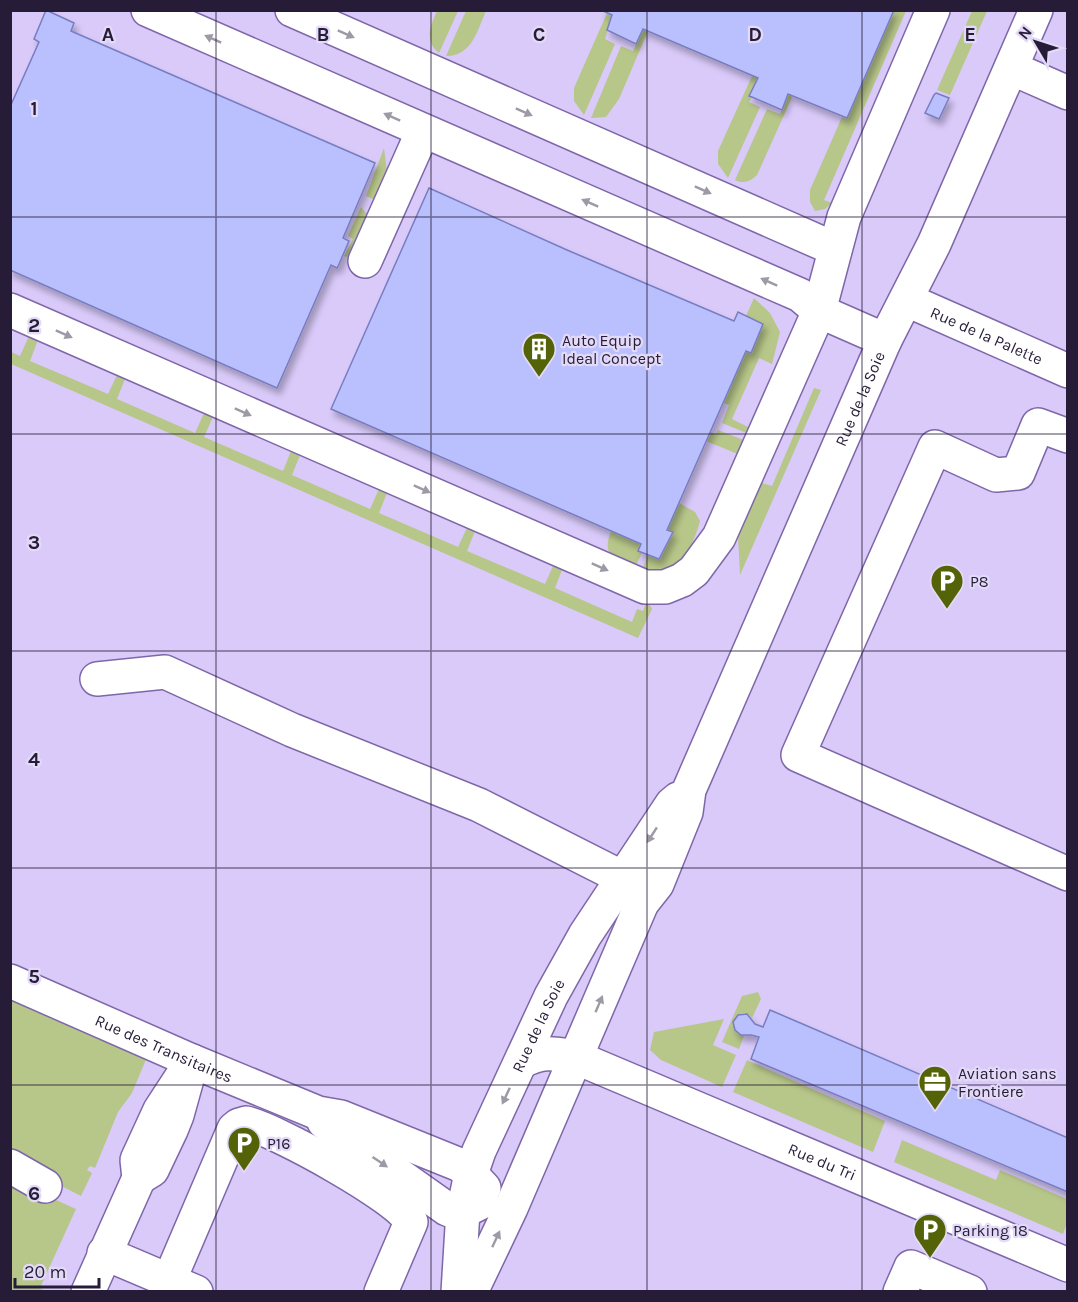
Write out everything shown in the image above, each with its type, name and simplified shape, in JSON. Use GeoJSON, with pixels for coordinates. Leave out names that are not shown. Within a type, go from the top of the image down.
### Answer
{"type":"FeatureCollection","features":[{"type":"Feature","properties":{"kind":"street"},"geometry":{"type":"LineString","coordinates":[[148,10],[800,295],[819,311],[885,340]]}},
{"type":"Feature","properties":{"kind":"street"},"geometry":{"type":"LineString","coordinates":[[292,10],[835,249]]}},
{"type":"Feature","properties":{"kind":"street"},"geometry":{"type":"LineString","coordinates":[[10,310],[634,582],[654,588],[665,588],[694,571],[719,537],[819,311],[844,216],[933,10]]}},
{"type":"Feature","properties":{"kind":"street","name":"Rue de la Soie"},"geometry":{"type":"LineString","coordinates":[[471,1292],[484,1198],[575,1057],[633,890],[672,804],[689,790],[885,340],[934,244],[1036,10]]}},
{"type":"Feature","properties":{"kind":"street"},"geometry":{"type":"LineString","coordinates":[[1011,68],[1068,93]]}},
{"type":"Feature","properties":{"kind":"street"},"geometry":{"type":"LineString","coordinates":[[365,261],[423,131]]}},
{"type":"Feature","properties":{"kind":"street","name":"Rue de la Palette"},"geometry":{"type":"LineString","coordinates":[[907,300],[1068,371]]}},
{"type":"Feature","properties":{"kind":"street"},"geometry":{"type":"LineString","coordinates":[[1068,436],[1038,425],[1018,473],[996,475],[934,447],[798,755],[1068,874]]}},
{"type":"Feature","properties":{"kind":"street"},"geometry":{"type":"LineString","coordinates":[[97,679],[165,672],[292,730],[479,805],[633,890]]}},
{"type":"Feature","properties":{"kind":"street","name":"Rue de la Soie"},"geometry":{"type":"LineString","coordinates":[[458,1292],[520,1062],[551,996],[585,935],[633,890]]}},
{"type":"Feature","properties":{"kind":"street","name":"Rue des Transitaires"},"geometry":{"type":"LineString","coordinates":[[10,981],[192,1061],[318,1113],[341,1117],[372,1128],[460,1165],[484,1198],[454,1212],[447,1209],[326,1124],[318,1113]]}},
{"type":"Feature","properties":{"kind":"street","name":"Rue du Tri"},"geometry":{"type":"LineString","coordinates":[[520,1062],[535,1054],[550,1053],[575,1057],[1068,1265]]}},
{"type":"Feature","properties":{"kind":"street"},"geometry":{"type":"LineString","coordinates":[[88,1292],[139,1178],[137,1160],[160,1110],[192,1061]]}},
{"type":"Feature","properties":{"kind":"street"},"geometry":{"type":"LineString","coordinates":[[104,1253],[183,1286],[234,1129],[246,1123],[300,1146],[349,1174],[405,1212],[411,1222],[381,1292]]}},
{"type":"Feature","properties":{"kind":"street"},"geometry":{"type":"LineString","coordinates":[[10,1166],[45,1186]]}},
{"type":"Feature","properties":{"kind":"street"},"geometry":{"type":"LineString","coordinates":[[900,1292],[911,1267],[970,1292]]}},
{"type":"Feature","properties":{"kind":"shaded area"},"geometry":{"type":"Polygon","coordinates":[[[10,11],[1067,11],[1067,1291],[11,1291],[10,11]]]}},
{"type":"Feature","properties":{"kind":"green space"},"geometry":{"type":"Polygon","coordinates":[[[437,11],[458,11],[439,53],[430,38],[437,11]]]}},
{"type":"Feature","properties":{"kind":"green space"},"geometry":{"type":"Polygon","coordinates":[[[466,11],[486,11],[468,47],[455,55],[446,56],[466,11]]]}},
{"type":"Feature","properties":{"kind":"green space"},"geometry":{"type":"Polygon","coordinates":[[[894,11],[906,11],[824,200],[832,203],[825,209],[815,211],[810,202],[810,190],[842,117],[847,118],[894,11]]]}},
{"type":"Feature","properties":{"kind":"green space"},"geometry":{"type":"Polygon","coordinates":[[[972,11],[987,11],[950,95],[937,90],[972,11]]]}},
{"type":"Feature","properties":{"kind":"green space"},"geometry":{"type":"Polygon","coordinates":[[[607,13],[612,15],[605,39],[615,44],[584,115],[574,101],[574,88],[607,13]]]}},
{"type":"Feature","properties":{"kind":"green space"},"geometry":{"type":"Polygon","coordinates":[[[643,29],[648,31],[619,99],[606,117],[591,118],[621,46],[633,51],[643,29]]]}},
{"type":"Feature","properties":{"kind":"green space"},"geometry":{"type":"Polygon","coordinates":[[[752,76],[758,78],[749,102],[760,107],[728,178],[718,164],[718,151],[752,76]]]}},
{"type":"Feature","properties":{"kind":"green space"},"geometry":{"type":"Polygon","coordinates":[[[788,94],[793,95],[757,175],[746,182],[735,180],[767,109],[780,114],[788,94]]]}},
{"type":"Feature","properties":{"kind":"green space"},"geometry":{"type":"Polygon","coordinates":[[[384,148],[387,172],[375,200],[366,196],[384,148]]]}},
{"type":"Feature","properties":{"kind":"green space"},"geometry":{"type":"Polygon","coordinates":[[[361,207],[368,215],[351,254],[347,257],[344,256],[353,239],[348,236],[361,207]]]}},
{"type":"Feature","properties":{"kind":"green space"},"geometry":{"type":"Polygon","coordinates":[[[754,298],[770,313],[780,332],[772,364],[759,358],[732,419],[752,429],[749,434],[722,423],[729,405],[723,403],[746,351],[751,353],[763,324],[746,316],[754,298]]]}},
{"type":"Feature","properties":{"kind":"green space"},"geometry":{"type":"Polygon","coordinates":[[[29,336],[38,340],[30,361],[108,394],[117,375],[125,379],[117,399],[195,433],[204,413],[213,417],[204,437],[283,471],[291,451],[300,455],[292,475],[370,509],[379,489],[387,493],[379,513],[458,547],[467,528],[475,531],[467,551],[545,584],[553,566],[562,570],[555,588],[632,622],[637,609],[643,611],[646,603],[652,609],[638,638],[11,364],[11,352],[20,356],[29,336]]]}},
{"type":"Feature","properties":{"kind":"green space"},"geometry":{"type":"Polygon","coordinates":[[[814,388],[821,390],[740,575],[738,535],[759,482],[772,486],[814,388]]]}},
{"type":"Feature","properties":{"kind":"green space"},"geometry":{"type":"Polygon","coordinates":[[[718,430],[746,441],[740,455],[706,441],[710,432],[716,434],[718,430]]]}},
{"type":"Feature","properties":{"kind":"green space"},"geometry":{"type":"Polygon","coordinates":[[[679,503],[695,512],[700,521],[692,543],[687,552],[674,565],[665,569],[642,570],[648,555],[660,559],[673,533],[667,530],[679,503]]]}},
{"type":"Feature","properties":{"kind":"green space"},"geometry":{"type":"Polygon","coordinates":[[[611,531],[641,544],[638,551],[642,553],[635,567],[616,559],[609,551],[608,540],[611,531]]]}},
{"type":"Feature","properties":{"kind":"green space"},"geometry":{"type":"Polygon","coordinates":[[[758,992],[761,999],[752,1018],[747,1014],[741,1014],[733,1022],[735,1030],[744,1036],[739,1049],[722,1042],[742,996],[758,992]]]}},
{"type":"Feature","properties":{"kind":"green space"},"geometry":{"type":"Polygon","coordinates":[[[10,998],[147,1057],[132,1093],[118,1112],[95,1168],[90,1166],[87,1170],[92,1173],[81,1196],[11,1158],[10,998]]]}},
{"type":"Feature","properties":{"kind":"green space"},"geometry":{"type":"Polygon","coordinates":[[[724,1019],[713,1045],[736,1055],[722,1087],[661,1060],[650,1050],[654,1032],[724,1019]]]}},
{"type":"Feature","properties":{"kind":"green space"},"geometry":{"type":"Polygon","coordinates":[[[747,1060],[885,1121],[873,1152],[733,1092],[747,1060]]]}},
{"type":"Feature","properties":{"kind":"green space"},"geometry":{"type":"Polygon","coordinates":[[[902,1140],[996,1180],[1000,1170],[1067,1199],[1067,1223],[1063,1234],[894,1162],[902,1140]]]}},
{"type":"Feature","properties":{"kind":"green space"},"geometry":{"type":"Polygon","coordinates":[[[10,1176],[76,1209],[40,1288],[45,1291],[11,1291],[10,1176]]]}},
{"type":"Feature","properties":{"kind":"building"},"geometry":{"type":"Polygon","coordinates":[[[46,10],[74,23],[71,31],[375,163],[343,238],[349,241],[339,264],[337,268],[331,265],[277,388],[10,270],[10,107],[39,42],[34,39],[46,10]]]}},
{"type":"Feature","properties":{"kind":"building"},"geometry":{"type":"Polygon","coordinates":[[[601,10],[894,10],[847,118],[788,94],[782,110],[749,96],[758,78],[643,29],[636,44],[607,30],[612,15],[601,10]]]}},
{"type":"Feature","properties":{"kind":"building"},"geometry":{"type":"Polygon","coordinates":[[[936,93],[949,98],[939,119],[925,113],[936,93]]]}},
{"type":"Feature","properties":{"kind":"building","name":"Auto Equip Ideal Concept"},"geometry":{"type":"Polygon","coordinates":[[[429,188],[734,321],[738,312],[763,324],[751,353],[746,351],[667,530],[673,532],[659,559],[638,551],[641,544],[331,409],[429,188]]]}},
{"type":"Feature","properties":{"kind":"building"},"geometry":{"type":"Polygon","coordinates":[[[770,1010],[1068,1138],[1068,1192],[751,1059],[759,1037],[741,1035],[735,1030],[733,1022],[738,1015],[747,1014],[755,1024],[763,1027],[770,1010]]]}},
{"type":"Feature","properties":{"kind":"place","name":"Auto Equip Ideal Concept"},"geometry":{"type":"Point","coordinates":[539,378]}},
{"type":"Feature","properties":{"kind":"place","name":"P8"},"geometry":{"type":"Point","coordinates":[947,610]}},
{"type":"Feature","properties":{"kind":"place","name":"Aviation sans Frontiere"},"geometry":{"type":"Point","coordinates":[935,1111]}},
{"type":"Feature","properties":{"kind":"place","name":"P16"},"geometry":{"type":"Point","coordinates":[244,1172]}},
{"type":"Feature","properties":{"kind":"place","name":"Parking 18"},"geometry":{"type":"Point","coordinates":[930,1259]}}]}
